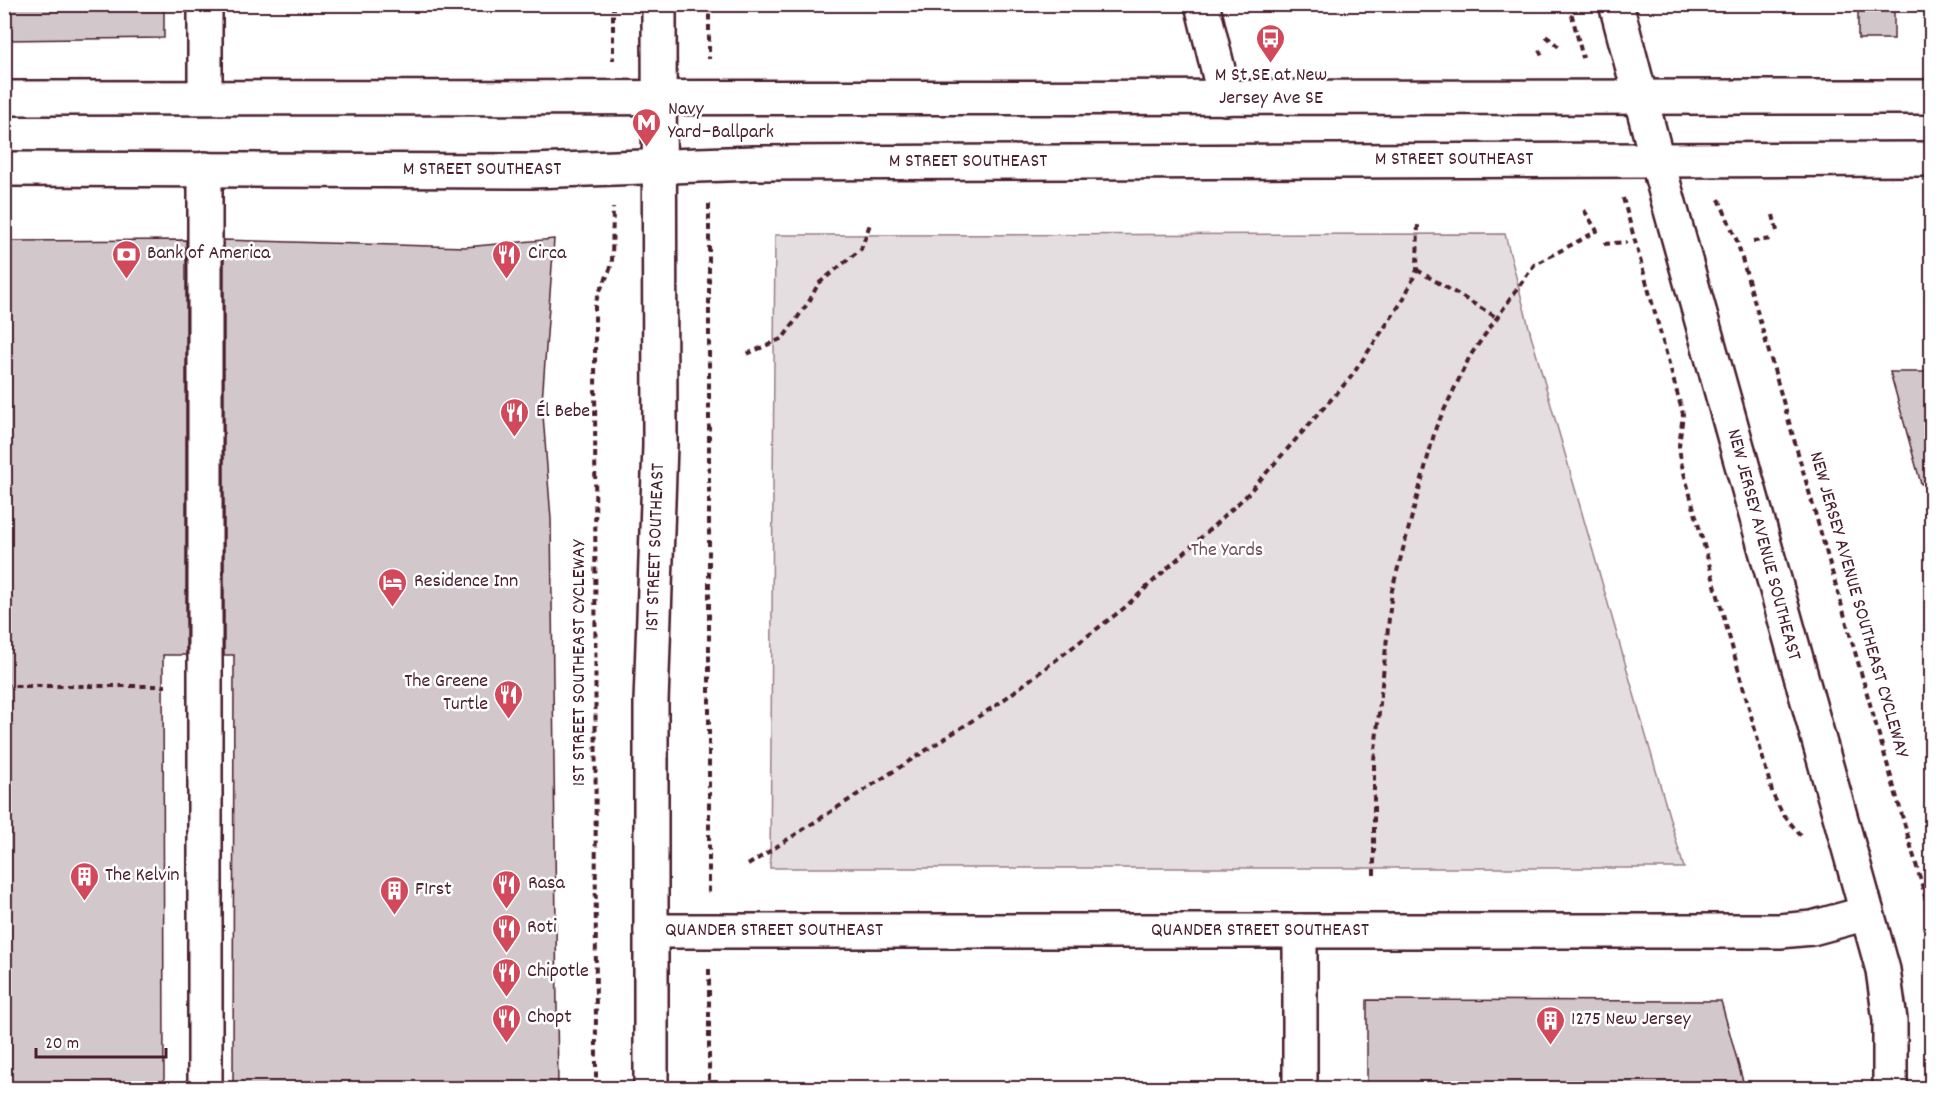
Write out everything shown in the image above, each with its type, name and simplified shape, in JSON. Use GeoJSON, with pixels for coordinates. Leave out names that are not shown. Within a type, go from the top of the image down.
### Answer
{"type":"FeatureCollection","features":[{"type":"Feature","properties":{"kind":"main road"},"geometry":{"type":"LineString","coordinates":[[205,4],[205,98]]}},
{"type":"Feature","properties":{"kind":"main road","name":"1ST STREET SOUTHEAST"},"geometry":{"type":"LineString","coordinates":[[651,1089],[651,702],[660,445],[659,4]]}},
{"type":"Feature","properties":{"kind":"main road"},"geometry":{"type":"LineString","coordinates":[[1202,4],[1225,98]]}},
{"type":"Feature","properties":{"kind":"main road","name":"NEW JERSEY AVENUE SOUTHEAST"},"geometry":{"type":"LineString","coordinates":[[1616,4],[1688,278],[1867,912],[1887,995],[1890,1089]]}},
{"type":"Feature","properties":{"kind":"main road"},"geometry":{"type":"LineString","coordinates":[[4,98],[1932,97]]}},
{"type":"Feature","properties":{"kind":"main road","name":"M STREET SOUTHEAST"},"geometry":{"type":"LineString","coordinates":[[4,169],[532,171],[659,165],[1932,159]]}},
{"type":"Feature","properties":{"kind":"main road"},"geometry":{"type":"LineString","coordinates":[[205,170],[205,1089]]}},
{"type":"Feature","properties":{"kind":"main road","name":"QUANDER STREET SOUTHEAST"},"geometry":{"type":"LineString","coordinates":[[651,931],[1780,931],[1812,928],[1867,912]]}},
{"type":"Feature","properties":{"kind":"main road"},"geometry":{"type":"LineString","coordinates":[[1300,931],[1300,1089]]}},
{"type":"Feature","properties":{"kind":"path"},"geometry":{"type":"LineString","coordinates":[[613,4],[613,24]]}},
{"type":"Feature","properties":{"kind":"path"},"geometry":{"type":"LineString","coordinates":[[709,4],[709,24]]}},
{"type":"Feature","properties":{"kind":"path"},"geometry":{"type":"LineString","coordinates":[[1569,4],[1580,46]]}},
{"type":"Feature","properties":{"kind":"path"},"geometry":{"type":"LineString","coordinates":[[1546,36],[1559,47]]}},
{"type":"Feature","properties":{"kind":"path"},"geometry":{"type":"LineString","coordinates":[[1374,875],[1374,760],[1392,590],[1436,427],[1470,356],[1534,265],[1597,231],[1584,210]]}},
{"type":"Feature","properties":{"kind":"path"},"geometry":{"type":"LineString","coordinates":[[1773,214],[1777,231]]}},
{"type":"Feature","properties":{"kind":"path"},"geometry":{"type":"LineString","coordinates":[[748,865],[999,704],[1123,609],[1245,497],[1351,377],[1403,300],[1417,270],[1418,223]]}},
{"type":"Feature","properties":{"kind":"path"},"geometry":{"type":"LineString","coordinates":[[747,354],[783,338],[810,300],[818,284],[861,249],[870,224]]}},
{"type":"Feature","properties":{"kind":"path"},"geometry":{"type":"LineString","coordinates":[[1753,241],[1773,238]]}},
{"type":"Feature","properties":{"kind":"path","name":"1ST STREET SOUTHEAST CYCLEWAY"},"geometry":{"type":"LineString","coordinates":[[596,1089],[595,307],[600,289],[610,270],[613,241]]}},
{"type":"Feature","properties":{"kind":"path"},"geometry":{"type":"LineString","coordinates":[[1604,244],[1627,242]]}},
{"type":"Feature","properties":{"kind":"path"},"geometry":{"type":"LineString","coordinates":[[1636,242],[1683,414],[1679,446],[1681,462],[1767,772],[1776,803],[1801,833],[1804,841]]}},
{"type":"Feature","properties":{"kind":"path","name":"NEW JERSEY AVENUE SOUTHEAST CYCLEWAY"},"geometry":{"type":"LineString","coordinates":[[1737,242],[1924,892],[1930,921],[1930,1006]]}},
{"type":"Feature","properties":{"kind":"path"},"geometry":{"type":"LineString","coordinates":[[709,243],[709,883]]}},
{"type":"Feature","properties":{"kind":"path"},"geometry":{"type":"LineString","coordinates":[[1417,270],[1496,317]]}},
{"type":"Feature","properties":{"kind":"path"},"geometry":{"type":"LineString","coordinates":[[4,686],[205,686]]}},
{"type":"Feature","properties":{"kind":"path"},"geometry":{"type":"LineString","coordinates":[[709,971],[709,1089]]}},
{"type":"Feature","properties":{"kind":"green space","name":"The Yards"},"geometry":{"type":"Polygon","coordinates":[[[1505,234],[1532,339],[1684,868],[770,868],[775,235],[1505,234]]]}},
{"type":"Feature","properties":{"kind":"building"},"geometry":{"type":"Polygon","coordinates":[[[4,4],[164,4],[164,38],[4,40],[4,4]]]}},
{"type":"Feature","properties":{"kind":"building"},"geometry":{"type":"Polygon","coordinates":[[[1858,4],[1894,4],[1894,39],[1858,39],[1858,4]]]}},
{"type":"Feature","properties":{"kind":"building"},"geometry":{"type":"Polygon","coordinates":[[[554,239],[542,402],[551,519],[558,1089],[233,1089],[234,655],[224,655],[224,240],[465,247],[554,239]]]}},
{"type":"Feature","properties":{"kind":"building"},"geometry":{"type":"Polygon","coordinates":[[[186,240],[186,655],[163,655],[164,1089],[4,1089],[4,241],[186,240]]]}},
{"type":"Feature","properties":{"kind":"building"},"geometry":{"type":"Polygon","coordinates":[[[1890,372],[1932,372],[1932,482],[1921,484],[1890,372]]]}},
{"type":"Feature","properties":{"kind":"building","name":"1275 New Jersey"},"geometry":{"type":"Polygon","coordinates":[[[1367,1000],[1721,1001],[1745,1089],[1367,1089],[1367,1000]]]}},
{"type":"Feature","properties":{"kind":"place","name":"M St SE at New Jersey Ave SE"},"geometry":{"type":"Point","coordinates":[1271,64]}},
{"type":"Feature","properties":{"kind":"place","name":"Navy Yard–Ballpark"},"geometry":{"type":"Point","coordinates":[647,148]}},
{"type":"Feature","properties":{"kind":"place","name":"Bank of America"},"geometry":{"type":"Point","coordinates":[126,280]}},
{"type":"Feature","properties":{"kind":"place","name":"Circa"},"geometry":{"type":"Point","coordinates":[507,280]}},
{"type":"Feature","properties":{"kind":"place","name":"Él Bebe"},"geometry":{"type":"Point","coordinates":[515,438]}},
{"type":"Feature","properties":{"kind":"place","name":"Residence Inn"},"geometry":{"type":"Point","coordinates":[393,608]}},
{"type":"Feature","properties":{"kind":"place","name":"The Greene Turtle"},"geometry":{"type":"Point","coordinates":[509,720]}},
{"type":"Feature","properties":{"kind":"place","name":"The Kelvin"},"geometry":{"type":"Point","coordinates":[84,902]}},
{"type":"Feature","properties":{"kind":"place","name":"Rasa"},"geometry":{"type":"Point","coordinates":[507,910]}},
{"type":"Feature","properties":{"kind":"place","name":"F1rst"},"geometry":{"type":"Point","coordinates":[394,916]}},
{"type":"Feature","properties":{"kind":"place","name":"Roti"},"geometry":{"type":"Point","coordinates":[506,954]}},
{"type":"Feature","properties":{"kind":"place","name":"Chipotle"},"geometry":{"type":"Point","coordinates":[506,998]}},
{"type":"Feature","properties":{"kind":"place","name":"Chopt"},"geometry":{"type":"Point","coordinates":[506,1044]}},
{"type":"Feature","properties":{"kind":"place","name":"1275 New Jersey"},"geometry":{"type":"Point","coordinates":[1550,1046]}}]}
